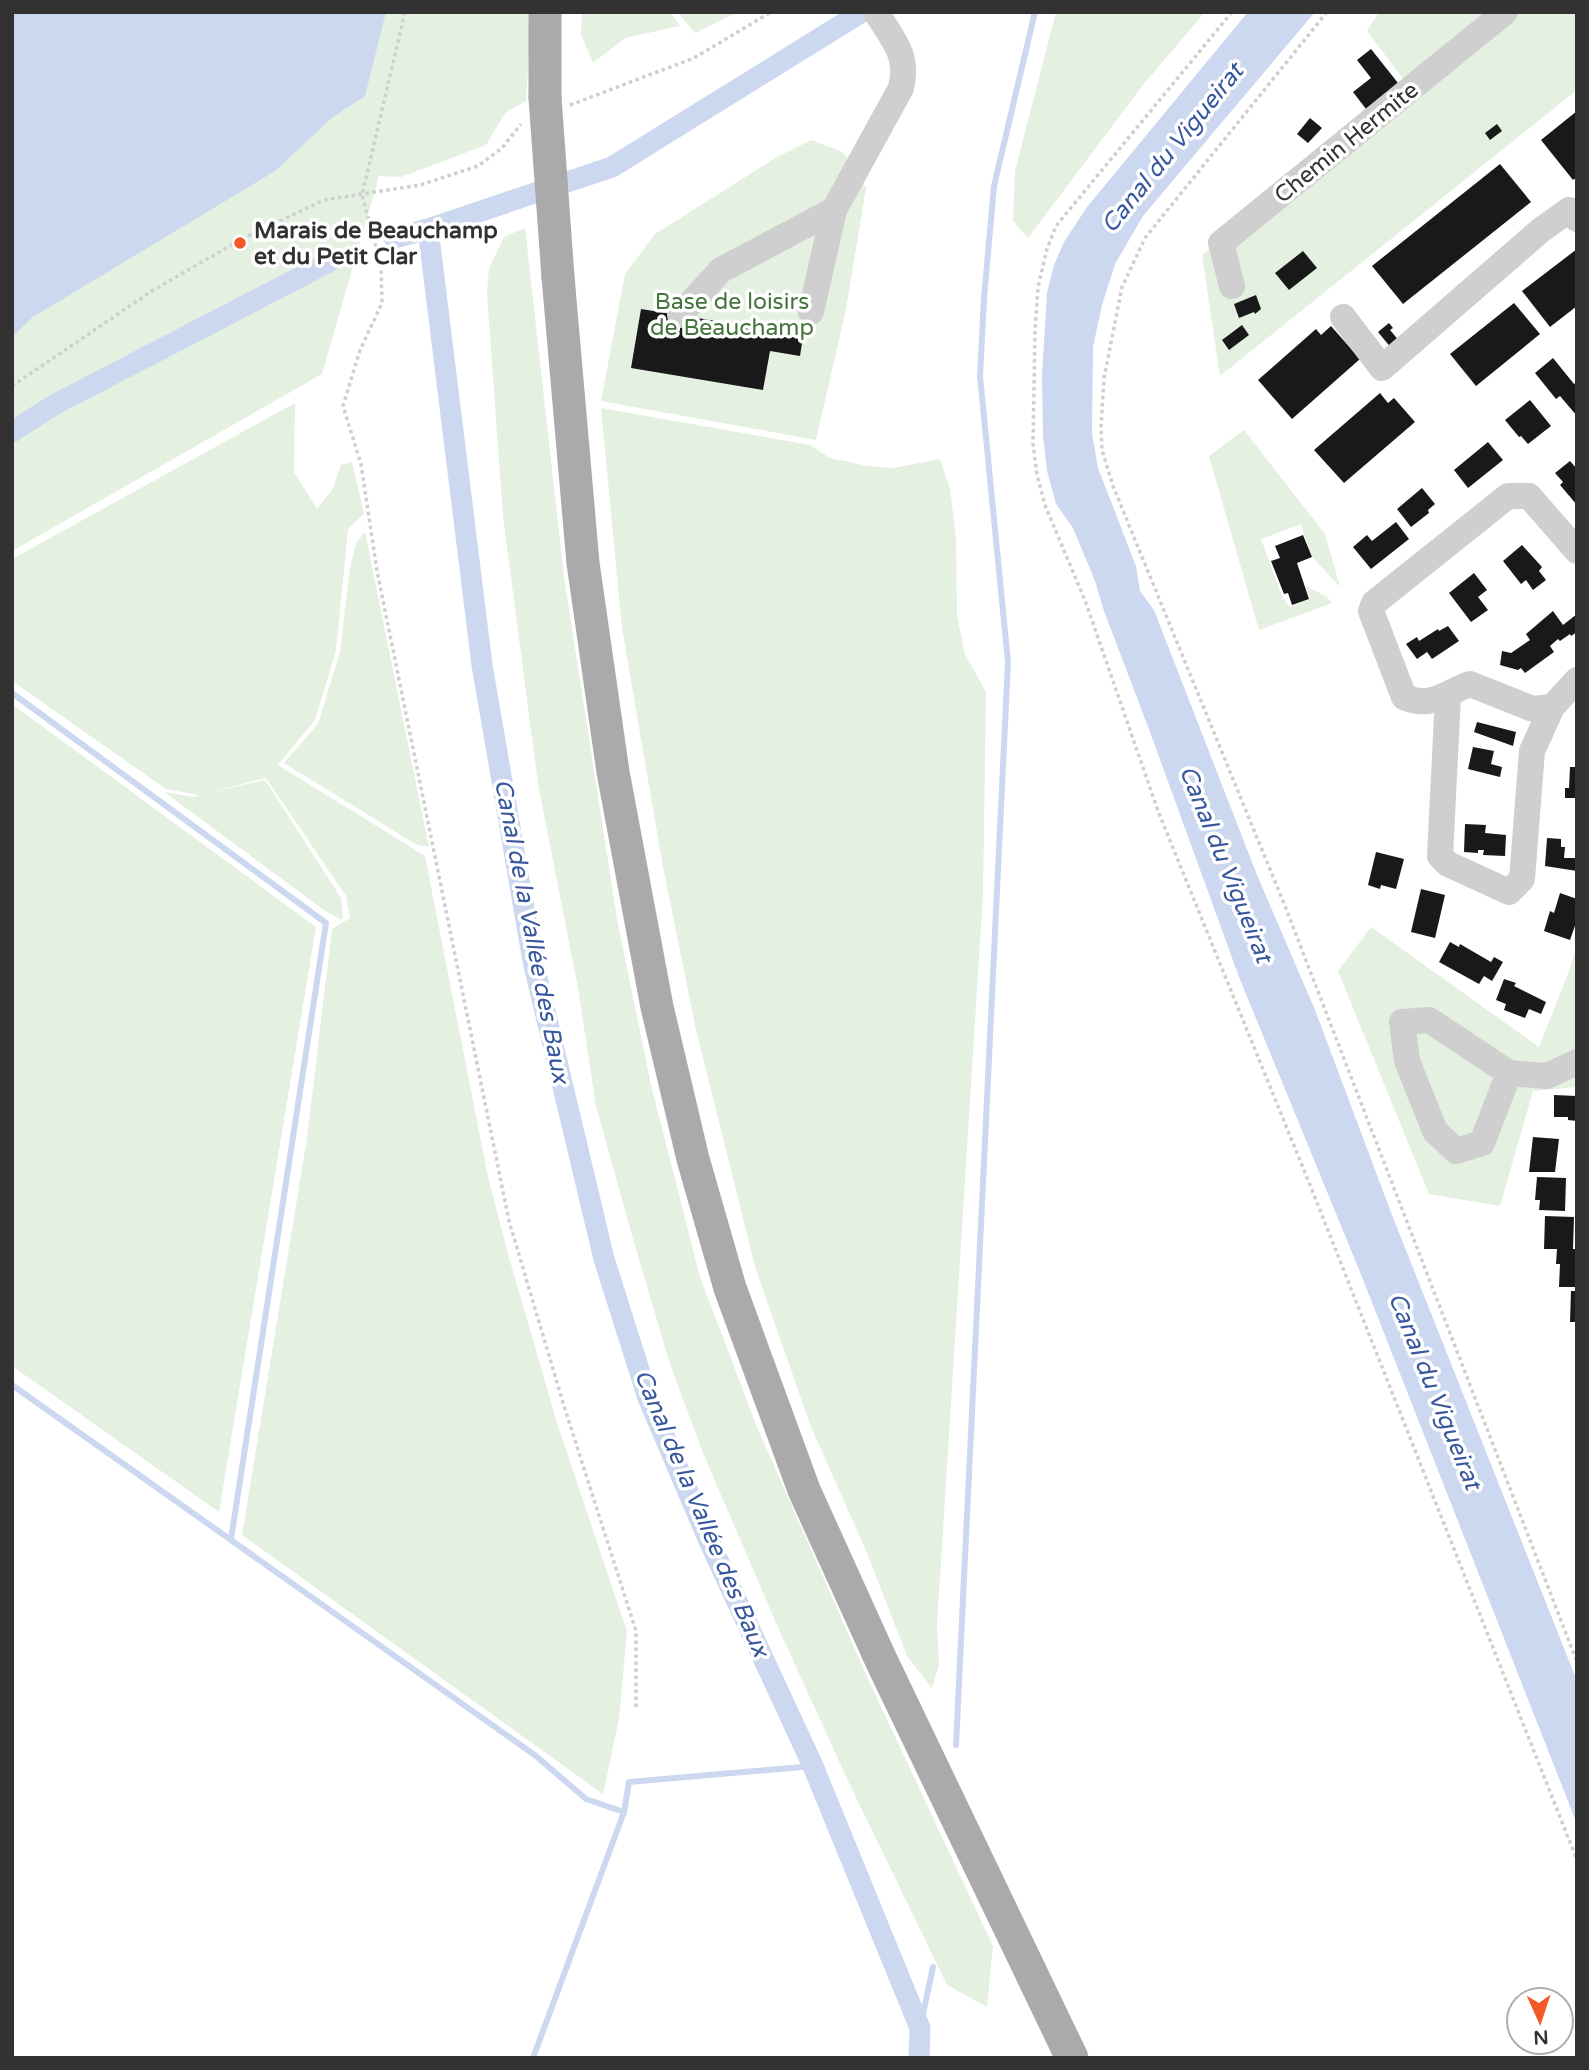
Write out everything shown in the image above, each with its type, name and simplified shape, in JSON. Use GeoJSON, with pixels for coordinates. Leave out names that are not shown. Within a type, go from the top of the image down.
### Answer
{"type":"FeatureCollection","features":[{"type":"Feature","properties":{"kind":"main road"},"geometry":{"type":"LineString","coordinates":[[545,12],[558,276],[583,563],[612,772],[657,1007],[693,1159],[730,1288],[804,1490],[881,1660],[1072,2058]]}},
{"type":"Feature","properties":{"kind":"street"},"geometry":{"type":"LineString","coordinates":[[811,312],[834,210],[901,88],[903,57],[876,12]]}},
{"type":"Feature","properties":{"kind":"street","name":"Chemin Hermite"},"geometry":{"type":"LineString","coordinates":[[1232,286],[1222,243],[1505,12]]}},
{"type":"Feature","properties":{"kind":"street"},"geometry":{"type":"LineString","coordinates":[[680,315],[722,270],[834,210]]}},
{"type":"Feature","properties":{"kind":"street"},"geometry":{"type":"LineString","coordinates":[[1343,317],[1382,368],[1541,230],[1569,211],[1577,219]]}},
{"type":"Feature","properties":{"kind":"street"},"geometry":{"type":"LineString","coordinates":[[1552,707],[1533,709],[1470,684],[1458,688],[1448,696],[1418,703],[1404,697],[1371,611],[1374,603],[1508,496],[1529,496],[1577,551]]}},
{"type":"Feature","properties":{"kind":"street"},"geometry":{"type":"LineString","coordinates":[[1448,696],[1440,856],[1448,864],[1509,892],[1522,879],[1532,751],[1552,707],[1577,680]]}},
{"type":"Feature","properties":{"kind":"street"},"geometry":{"type":"LineString","coordinates":[[1510,1073],[1482,1143],[1456,1151],[1435,1131],[1407,1061],[1402,1021],[1429,1020],[1510,1073],[1547,1076],[1577,1062]]}},
{"type":"Feature","properties":{"kind":"path"},"geometry":{"type":"LineString","coordinates":[[405,12],[362,195],[381,265],[382,303],[359,350],[343,406],[361,464],[377,571],[509,1221],[564,1406],[636,1631],[636,1707]]}},
{"type":"Feature","properties":{"kind":"path"},"geometry":{"type":"LineString","coordinates":[[12,386],[152,291],[242,239],[324,200],[420,185],[478,166],[502,148],[521,124],[548,108],[590,97],[694,58],[771,12]]}},
{"type":"Feature","properties":{"kind":"path"},"geometry":{"type":"LineString","coordinates":[[1232,12],[1056,226],[1037,298],[1033,444],[1037,475],[1045,505],[1086,603],[1158,811],[1312,1190],[1577,1860]]}},
{"type":"Feature","properties":{"kind":"path"},"geometry":{"type":"LineString","coordinates":[[1327,12],[1146,238],[1122,287],[1109,341],[1104,377],[1102,450],[1118,498],[1290,919],[1577,1662]]}},
{"type":"Feature","properties":{"kind":"green space"},"geometry":{"type":"Polygon","coordinates":[[[12,12],[528,12],[530,39],[526,101],[505,113],[486,145],[401,177],[379,176],[322,374],[12,551],[12,12]]]}},
{"type":"Feature","properties":{"kind":"green space"},"geometry":{"type":"Polygon","coordinates":[[[582,12],[670,12],[680,26],[625,38],[593,63],[581,34],[582,12]]]}},
{"type":"Feature","properties":{"kind":"green space"},"geometry":{"type":"Polygon","coordinates":[[[677,12],[738,12],[695,33],[677,12]]]}},
{"type":"Feature","properties":{"kind":"green space"},"geometry":{"type":"Polygon","coordinates":[[[1056,12],[1205,12],[1143,85],[1028,238],[1013,221],[1015,171],[1056,12]]]}},
{"type":"Feature","properties":{"kind":"green space"},"geometry":{"type":"Polygon","coordinates":[[[1379,12],[1484,12],[1404,80],[1367,31],[1379,12]]]}},
{"type":"Feature","properties":{"kind":"green space"},"geometry":{"type":"Polygon","coordinates":[[[1510,12],[1577,12],[1577,90],[1220,376],[1202,255],[1316,171],[1510,12]]]}},
{"type":"Feature","properties":{"kind":"green space","name":"Base de loisirs de Beauchamp"},"geometry":{"type":"Polygon","coordinates":[[[811,140],[843,152],[866,188],[846,309],[816,440],[601,401],[625,274],[655,234],[777,157],[811,140]]]}},
{"type":"Feature","properties":{"kind":"green space"},"geometry":{"type":"Polygon","coordinates":[[[525,228],[564,577],[617,919],[651,1085],[700,1277],[757,1427],[869,1681],[993,1946],[987,2007],[947,1985],[849,1783],[776,1623],[703,1453],[670,1364],[596,1106],[578,988],[538,784],[503,516],[487,293],[489,268],[504,237],[525,228]]]}},
{"type":"Feature","properties":{"kind":"green space"},"geometry":{"type":"Polygon","coordinates":[[[295,403],[294,472],[317,509],[332,490],[341,465],[352,462],[364,514],[348,529],[336,651],[315,720],[278,765],[425,856],[488,1177],[508,1254],[558,1426],[627,1631],[619,1719],[603,1794],[242,1535],[307,1138],[332,929],[350,918],[346,896],[266,778],[204,794],[265,780],[341,898],[341,920],[164,792],[194,797],[198,795],[166,789],[12,681],[12,559],[295,403]]]}},
{"type":"Feature","properties":{"kind":"green space"},"geometry":{"type":"Polygon","coordinates":[[[601,408],[810,445],[830,458],[868,466],[894,468],[940,459],[950,489],[956,538],[957,616],[965,654],[986,692],[983,895],[937,1624],[939,1665],[932,1688],[907,1656],[867,1553],[811,1427],[755,1267],[696,1030],[663,867],[622,628],[601,408]]]}},
{"type":"Feature","properties":{"kind":"green space"},"geometry":{"type":"Polygon","coordinates":[[[1244,430],[1325,534],[1340,587],[1312,557],[1301,524],[1261,539],[1282,596],[1289,607],[1310,599],[1306,586],[1327,597],[1332,603],[1259,630],[1209,456],[1244,430]]]}},
{"type":"Feature","properties":{"kind":"green space"},"geometry":{"type":"Polygon","coordinates":[[[365,532],[429,847],[417,845],[284,763],[318,724],[340,652],[350,567],[357,541],[365,532]]]}},
{"type":"Feature","properties":{"kind":"green space"},"geometry":{"type":"Polygon","coordinates":[[[12,704],[316,927],[219,1512],[12,1366],[12,704]]]}},
{"type":"Feature","properties":{"kind":"green space"},"geometry":{"type":"Polygon","coordinates":[[[1371,927],[1539,1047],[1577,944],[1577,1087],[1533,1091],[1500,1206],[1429,1194],[1338,971],[1371,927]]]}},
{"type":"Feature","properties":{"kind":"water"},"geometry":{"type":"Polygon","coordinates":[[[12,12],[386,12],[365,96],[333,117],[275,171],[33,317],[12,337],[12,12]]]}},
{"type":"Feature","properties":{"kind":"water","name":"Canal du Vigueirat"},"geometry":{"type":"Polygon","coordinates":[[[1248,12],[1315,12],[1143,216],[1115,264],[1093,347],[1092,434],[1098,468],[1136,566],[1140,591],[1154,610],[1257,875],[1315,1010],[1392,1215],[1577,1681],[1577,1824],[1362,1277],[1239,977],[1095,581],[1073,528],[1056,504],[1047,471],[1043,436],[1042,376],[1047,293],[1054,265],[1064,242],[1087,207],[1248,12]]]}},
{"type":"Feature","properties":{"kind":"building"},"geometry":{"type":"Polygon","coordinates":[[[1371,49],[1398,83],[1366,109],[1353,92],[1371,78],[1357,60],[1371,49]]]}},
{"type":"Feature","properties":{"kind":"building"},"geometry":{"type":"Polygon","coordinates":[[[1577,111],[1577,177],[1573,180],[1541,140],[1577,111]]]}},
{"type":"Feature","properties":{"kind":"building"},"geometry":{"type":"Polygon","coordinates":[[[1310,118],[1322,128],[1308,143],[1297,134],[1310,118]]]}},
{"type":"Feature","properties":{"kind":"building"},"geometry":{"type":"Polygon","coordinates":[[[1497,124],[1502,131],[1490,140],[1485,133],[1497,124]]]}},
{"type":"Feature","properties":{"kind":"building"},"geometry":{"type":"Polygon","coordinates":[[[1500,164],[1531,202],[1403,304],[1372,266],[1500,164]]]}},
{"type":"Feature","properties":{"kind":"building"},"geometry":{"type":"Polygon","coordinates":[[[1577,249],[1577,306],[1550,327],[1522,291],[1577,249]]]}},
{"type":"Feature","properties":{"kind":"building"},"geometry":{"type":"Polygon","coordinates":[[[1303,251],[1317,268],[1289,290],[1275,273],[1303,251]]]}},
{"type":"Feature","properties":{"kind":"building"},"geometry":{"type":"Polygon","coordinates":[[[1256,295],[1261,309],[1255,314],[1254,312],[1239,318],[1234,304],[1256,295]]]}},
{"type":"Feature","properties":{"kind":"building"},"geometry":{"type":"Polygon","coordinates":[[[1514,303],[1540,334],[1476,386],[1450,354],[1514,303]]]}},
{"type":"Feature","properties":{"kind":"building"},"geometry":{"type":"Polygon","coordinates":[[[641,309],[771,330],[772,324],[804,330],[800,356],[770,351],[763,390],[631,368],[641,309]]]}},
{"type":"Feature","properties":{"kind":"building"},"geometry":{"type":"Polygon","coordinates":[[[1389,323],[1393,328],[1390,330],[1401,343],[1392,349],[1378,332],[1389,323]]]}},
{"type":"Feature","properties":{"kind":"building"},"geometry":{"type":"Polygon","coordinates":[[[1242,325],[1249,335],[1229,350],[1222,340],[1242,325]]]}},
{"type":"Feature","properties":{"kind":"building"},"geometry":{"type":"Polygon","coordinates":[[[1331,326],[1360,359],[1292,419],[1258,380],[1316,329],[1321,335],[1331,326]]]}},
{"type":"Feature","properties":{"kind":"building"},"geometry":{"type":"Polygon","coordinates":[[[1553,358],[1574,384],[1577,382],[1577,416],[1560,396],[1556,399],[1535,373],[1553,358]]]}},
{"type":"Feature","properties":{"kind":"building"},"geometry":{"type":"Polygon","coordinates":[[[1380,393],[1388,403],[1394,398],[1415,422],[1344,483],[1314,450],[1380,393]]]}},
{"type":"Feature","properties":{"kind":"building"},"geometry":{"type":"Polygon","coordinates":[[[1530,400],[1551,426],[1528,444],[1505,420],[1530,400]]]}},
{"type":"Feature","properties":{"kind":"building"},"geometry":{"type":"Polygon","coordinates":[[[1488,442],[1503,460],[1468,488],[1454,470],[1488,442]]]}},
{"type":"Feature","properties":{"kind":"building"},"geometry":{"type":"Polygon","coordinates":[[[1570,461],[1577,469],[1577,505],[1560,485],[1563,482],[1555,473],[1570,461]]]}},
{"type":"Feature","properties":{"kind":"building"},"geometry":{"type":"Polygon","coordinates":[[[1422,488],[1435,504],[1428,510],[1429,513],[1411,527],[1397,509],[1422,488]]]}},
{"type":"Feature","properties":{"kind":"building"},"geometry":{"type":"Polygon","coordinates":[[[1396,522],[1409,539],[1371,569],[1353,547],[1367,535],[1372,541],[1396,522]]]}},
{"type":"Feature","properties":{"kind":"building"},"geometry":{"type":"Polygon","coordinates":[[[1303,535],[1312,557],[1297,563],[1309,599],[1292,605],[1288,593],[1284,594],[1271,561],[1280,558],[1275,546],[1303,535]]]}},
{"type":"Feature","properties":{"kind":"building"},"geometry":{"type":"Polygon","coordinates":[[[1522,545],[1542,567],[1539,571],[1546,580],[1533,590],[1526,580],[1521,584],[1503,561],[1522,545]]]}},
{"type":"Feature","properties":{"kind":"building"},"geometry":{"type":"Polygon","coordinates":[[[1474,573],[1487,590],[1478,597],[1488,610],[1471,622],[1449,593],[1474,573]]]}},
{"type":"Feature","properties":{"kind":"building"},"geometry":{"type":"Polygon","coordinates":[[[1553,611],[1563,625],[1577,614],[1577,632],[1560,641],[1558,639],[1550,646],[1554,652],[1525,673],[1521,668],[1518,670],[1500,665],[1502,651],[1511,653],[1530,640],[1526,634],[1553,611]]]}},
{"type":"Feature","properties":{"kind":"building"},"geometry":{"type":"Polygon","coordinates":[[[1448,626],[1459,641],[1432,659],[1427,652],[1417,659],[1406,644],[1417,637],[1419,641],[1448,626]]]}},
{"type":"Feature","properties":{"kind":"building"},"geometry":{"type":"Polygon","coordinates":[[[1477,722],[1516,732],[1513,746],[1474,732],[1477,722]]]}},
{"type":"Feature","properties":{"kind":"building"},"geometry":{"type":"Polygon","coordinates":[[[1473,747],[1494,751],[1491,764],[1502,767],[1500,777],[1468,769],[1473,747]]]}},
{"type":"Feature","properties":{"kind":"building"},"geometry":{"type":"Polygon","coordinates":[[[1570,767],[1577,767],[1577,798],[1565,798],[1565,788],[1569,788],[1570,767]]]}},
{"type":"Feature","properties":{"kind":"building"},"geometry":{"type":"Polygon","coordinates":[[[1465,824],[1486,825],[1485,833],[1506,835],[1505,856],[1483,855],[1484,850],[1478,850],[1478,853],[1464,852],[1465,824]]]}},
{"type":"Feature","properties":{"kind":"building"},"geometry":{"type":"Polygon","coordinates":[[[1547,838],[1561,839],[1561,847],[1565,847],[1564,858],[1577,858],[1577,871],[1545,866],[1547,838]]]}},
{"type":"Feature","properties":{"kind":"building"},"geometry":{"type":"Polygon","coordinates":[[[1376,852],[1404,859],[1396,889],[1381,885],[1380,889],[1368,885],[1376,852]]]}},
{"type":"Feature","properties":{"kind":"building"},"geometry":{"type":"Polygon","coordinates":[[[1421,889],[1445,895],[1435,938],[1411,932],[1421,889]]]}},
{"type":"Feature","properties":{"kind":"building"},"geometry":{"type":"Polygon","coordinates":[[[1560,893],[1577,899],[1577,920],[1570,940],[1544,931],[1550,911],[1554,913],[1560,893]]]}},
{"type":"Feature","properties":{"kind":"building"},"geometry":{"type":"Polygon","coordinates":[[[1450,942],[1459,947],[1460,944],[1491,962],[1494,957],[1503,962],[1492,981],[1484,976],[1479,984],[1439,962],[1450,942]]]}},
{"type":"Feature","properties":{"kind":"building"},"geometry":{"type":"Polygon","coordinates":[[[1504,979],[1516,983],[1514,986],[1546,1002],[1541,1014],[1529,1009],[1525,1018],[1504,1010],[1506,1004],[1496,1000],[1504,979]]]}},
{"type":"Feature","properties":{"kind":"building"},"geometry":{"type":"Polygon","coordinates":[[[1554,1095],[1577,1096],[1577,1121],[1568,1120],[1568,1117],[1554,1117],[1554,1095]]]}},
{"type":"Feature","properties":{"kind":"building"},"geometry":{"type":"Polygon","coordinates":[[[1533,1137],[1559,1139],[1555,1172],[1529,1172],[1533,1137]]]}},
{"type":"Feature","properties":{"kind":"building"},"geometry":{"type":"Polygon","coordinates":[[[1537,1177],[1566,1178],[1565,1211],[1539,1210],[1540,1200],[1535,1200],[1537,1177]]]}},
{"type":"Feature","properties":{"kind":"building"},"geometry":{"type":"Polygon","coordinates":[[[1545,1216],[1574,1217],[1573,1249],[1577,1249],[1577,1287],[1559,1287],[1560,1264],[1556,1264],[1557,1249],[1544,1249],[1545,1216]]]}},
{"type":"Feature","properties":{"kind":"building"},"geometry":{"type":"Polygon","coordinates":[[[1571,1291],[1577,1291],[1577,1322],[1570,1322],[1571,1291]]]}},
{"type":"Feature","properties":{"kind":"waterway","name":"Canal de la Vallée des Baux"},"geometry":{"type":"LineString","coordinates":[[862,12],[612,167],[428,229],[482,665],[533,961],[604,1259],[648,1398],[709,1541],[813,1766],[920,2028],[919,2058]]}},
{"type":"Feature","properties":{"kind":"waterway"},"geometry":{"type":"LineString","coordinates":[[956,1745],[1008,662],[980,376],[994,186],[1035,12]]}},
{"type":"Feature","properties":{"kind":"waterway"},"geometry":{"type":"LineString","coordinates":[[394,238],[428,229]]}},
{"type":"Feature","properties":{"kind":"waterway"},"geometry":{"type":"LineString","coordinates":[[12,432],[52,406],[329,262]]}},
{"type":"Feature","properties":{"kind":"waterway"},"geometry":{"type":"LineString","coordinates":[[12,693],[326,923],[231,1539]]}},
{"type":"Feature","properties":{"kind":"waterway"},"geometry":{"type":"LineString","coordinates":[[12,1385],[536,1756],[586,1799],[624,1812]]}},
{"type":"Feature","properties":{"kind":"waterway"},"geometry":{"type":"LineString","coordinates":[[533,2058],[624,1812],[629,1782],[813,1766]]}},
{"type":"Feature","properties":{"kind":"waterway"},"geometry":{"type":"LineString","coordinates":[[920,2028],[933,1967]]}},
{"type":"Feature","properties":{"kind":"place","name":"Marais de Beauchamp et du Petit Clar"},"geometry":{"type":"Point","coordinates":[240,243]}}]}
